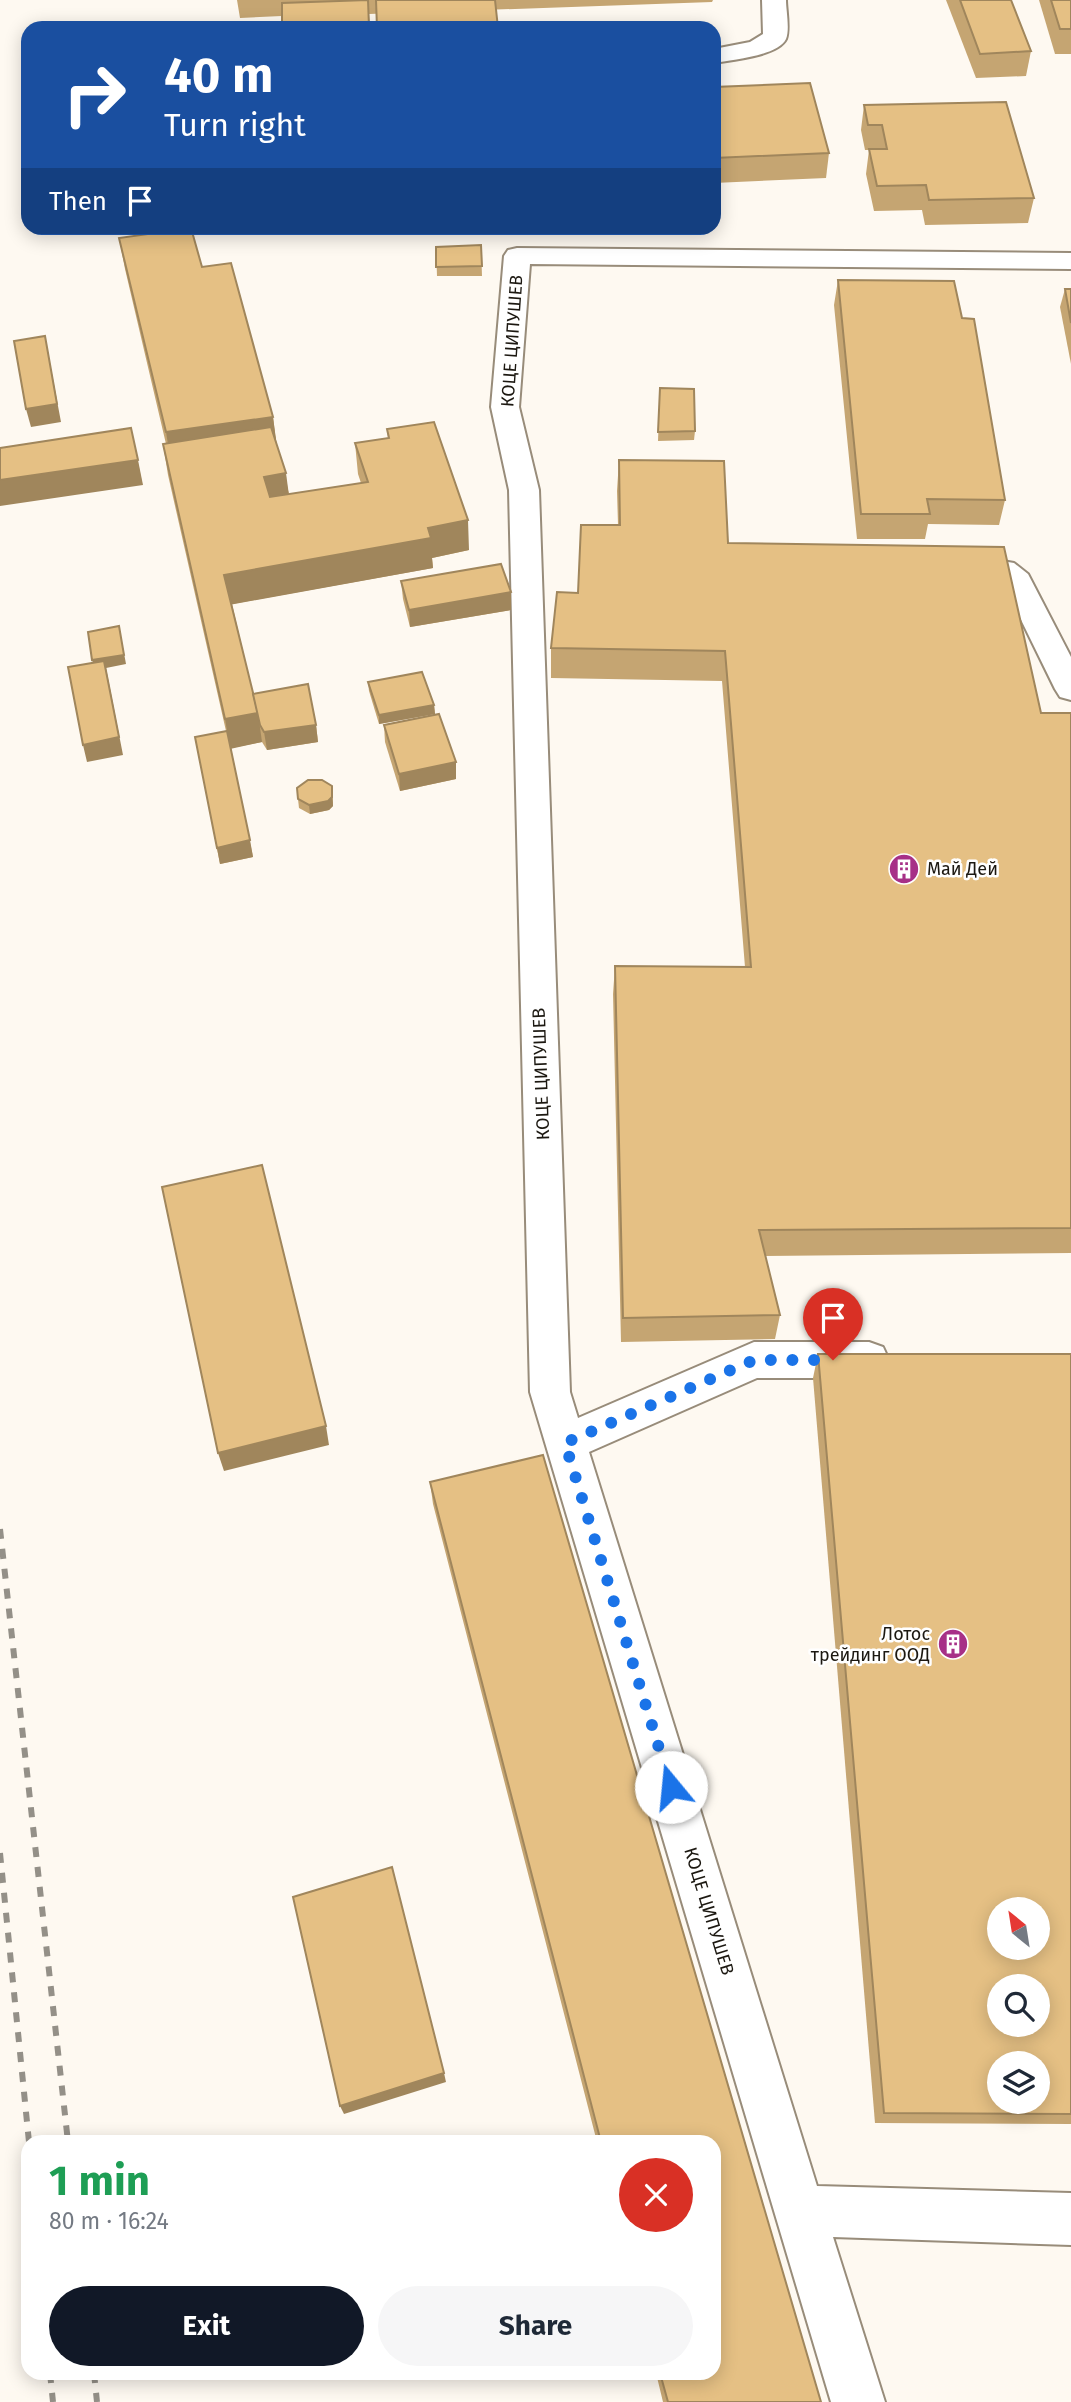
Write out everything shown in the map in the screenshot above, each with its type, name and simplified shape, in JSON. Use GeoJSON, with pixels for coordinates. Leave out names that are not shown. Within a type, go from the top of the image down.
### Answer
{"type":"FeatureCollection","features":[{"type":"Feature","properties":{"kind":"street"},"geometry":{"type":"LineString","coordinates":[[721,55],[757,48],[775,37],[774,0]]}},
{"type":"Feature","properties":{"kind":"street","name":"КОЦЕ ЦИПУШЕВ"},"geometry":{"type":"LineString","coordinates":[[858,2402],[550,1392],[524,490],[505,407],[527,247],[1071,261]]}},
{"type":"Feature","properties":{"kind":"street"},"geometry":{"type":"LineString","coordinates":[[938,563],[979,564],[1003,570],[1017,582],[1071,689]]}},
{"type":"Feature","properties":{"kind":"street"},"geometry":{"type":"LineString","coordinates":[[565,1443],[754,1360],[906,1360]]}},
{"type":"Feature","properties":{"kind":"street"},"geometry":{"type":"LineString","coordinates":[[801,2211],[1071,2219]]}},
{"type":"Feature","properties":{"kind":"building"},"geometry":{"type":"Polygon","coordinates":[[[368,0],[369,21],[282,21],[282,3],[368,0]]]}},
{"type":"Feature","properties":{"kind":"building"},"geometry":{"type":"Polygon","coordinates":[[[376,0],[495,0],[497,21],[377,21],[376,0]]]}},
{"type":"Feature","properties":{"kind":"building"},"geometry":{"type":"Polygon","coordinates":[[[960,0],[1011,0],[1031,51],[980,54],[960,0]]]}},
{"type":"Feature","properties":{"kind":"building"},"geometry":{"type":"Polygon","coordinates":[[[1051,0],[1071,0],[1071,29],[1060,29],[1051,0]]]}},
{"type":"Feature","properties":{"kind":"building"},"geometry":{"type":"Polygon","coordinates":[[[810,83],[829,153],[721,158],[721,87],[810,83]]]}},
{"type":"Feature","properties":{"kind":"building"},"geometry":{"type":"Polygon","coordinates":[[[1006,102],[1034,198],[929,200],[926,185],[877,186],[869,149],[887,149],[882,125],[868,125],[864,105],[1006,102]]]}},
{"type":"Feature","properties":{"kind":"building"},"geometry":{"type":"Polygon","coordinates":[[[141,235],[193,235],[202,267],[231,263],[273,417],[166,432],[119,238],[141,235]]]}},
{"type":"Feature","properties":{"kind":"building"},"geometry":{"type":"Polygon","coordinates":[[[481,245],[482,266],[436,267],[436,247],[481,245]]]}},
{"type":"Feature","properties":{"kind":"building"},"geometry":{"type":"Polygon","coordinates":[[[838,280],[954,281],[962,318],[974,319],[1005,500],[927,499],[930,514],[861,514],[838,280]]]}},
{"type":"Feature","properties":{"kind":"building"},"geometry":{"type":"Polygon","coordinates":[[[1065,289],[1071,289],[1071,323],[1065,289]]]}},
{"type":"Feature","properties":{"kind":"building"},"geometry":{"type":"Polygon","coordinates":[[[45,336],[57,404],[26,409],[14,341],[45,336]]]}},
{"type":"Feature","properties":{"kind":"building"},"geometry":{"type":"Polygon","coordinates":[[[660,388],[694,389],[695,431],[658,432],[660,388]]]}},
{"type":"Feature","properties":{"kind":"building"},"geometry":{"type":"Polygon","coordinates":[[[434,422],[468,520],[428,528],[431,538],[224,575],[258,713],[225,719],[163,444],[271,427],[286,473],[264,477],[270,497],[368,482],[355,443],[389,438],[387,429],[434,422]]]}},
{"type":"Feature","properties":{"kind":"building"},"geometry":{"type":"Polygon","coordinates":[[[131,428],[138,460],[0,480],[0,448],[131,428]]]}},
{"type":"Feature","properties":{"kind":"building","name":"Май Дей"},"geometry":{"type":"Polygon","coordinates":[[[619,460],[724,461],[728,543],[1004,547],[1041,713],[1071,713],[1071,1228],[759,1230],[780,1315],[623,1318],[615,966],[751,967],[725,651],[551,648],[557,592],[578,593],[581,525],[620,525],[619,460]]]}},
{"type":"Feature","properties":{"kind":"building"},"geometry":{"type":"Polygon","coordinates":[[[501,564],[511,592],[409,610],[401,581],[501,564]]]}},
{"type":"Feature","properties":{"kind":"building"},"geometry":{"type":"Polygon","coordinates":[[[119,626],[124,655],[92,660],[88,632],[119,626]]]}},
{"type":"Feature","properties":{"kind":"building"},"geometry":{"type":"Polygon","coordinates":[[[104,661],[119,737],[83,745],[68,667],[104,661]]]}},
{"type":"Feature","properties":{"kind":"building"},"geometry":{"type":"Polygon","coordinates":[[[422,672],[434,705],[379,715],[368,682],[422,672]]]}},
{"type":"Feature","properties":{"kind":"building"},"geometry":{"type":"Polygon","coordinates":[[[308,684],[316,725],[264,732],[253,694],[308,684]]]}},
{"type":"Feature","properties":{"kind":"building"},"geometry":{"type":"Polygon","coordinates":[[[439,714],[456,762],[399,774],[384,725],[439,714]]]}},
{"type":"Feature","properties":{"kind":"building"},"geometry":{"type":"Polygon","coordinates":[[[227,731],[250,840],[217,848],[195,737],[227,731]]]}},
{"type":"Feature","properties":{"kind":"building"},"geometry":{"type":"Polygon","coordinates":[[[308,780],[322,780],[332,786],[332,797],[328,801],[309,805],[298,799],[297,788],[308,780]]]}},
{"type":"Feature","properties":{"kind":"building"},"geometry":{"type":"Polygon","coordinates":[[[262,1165],[326,1426],[218,1453],[162,1187],[262,1165]]]}},
{"type":"Feature","properties":{"kind":"building","name":"Лотос трейдинг ООД"},"geometry":{"type":"Polygon","coordinates":[[[818,1354],[1071,1354],[1071,2114],[1050,2114],[1050,2051],[987,2051],[987,2114],[884,2113],[818,1354]]]}},
{"type":"Feature","properties":{"kind":"building"},"geometry":{"type":"Polygon","coordinates":[[[543,1455],[821,2402],[668,2402],[662,2380],[721,2380],[721,2135],[599,2135],[430,1482],[543,1455]]]}},
{"type":"Feature","properties":{"kind":"building"},"geometry":{"type":"Polygon","coordinates":[[[392,1867],[444,2073],[340,2106],[293,1897],[392,1867]]]}},
{"type":"Feature","properties":{"kind":"railway"},"geometry":{"type":"LineString","coordinates":[[0,1529],[67,2135]]}},
{"type":"Feature","properties":{"kind":"railway"},"geometry":{"type":"LineString","coordinates":[[0,1853],[28,2135]]}},
{"type":"Feature","properties":{"kind":"railway"},"geometry":{"type":"LineString","coordinates":[[51,2380],[53,2402]]}},
{"type":"Feature","properties":{"kind":"railway"},"geometry":{"type":"LineString","coordinates":[[95,2380],[97,2402]]}},
{"type":"Feature","properties":{"kind":"place","name":"Май Дей"},"geometry":{"type":"Point","coordinates":[904,869]}},
{"type":"Feature","properties":{"kind":"place","name":"Лотос трейдинг ООД"},"geometry":{"type":"Point","coordinates":[953,1644]}},
{"type":"Feature","properties":{"kind":"route"},"geometry":{"type":"LineString","coordinates":[[671,1787],[565,1443],[754,1360],[833,1360]]}}]}
